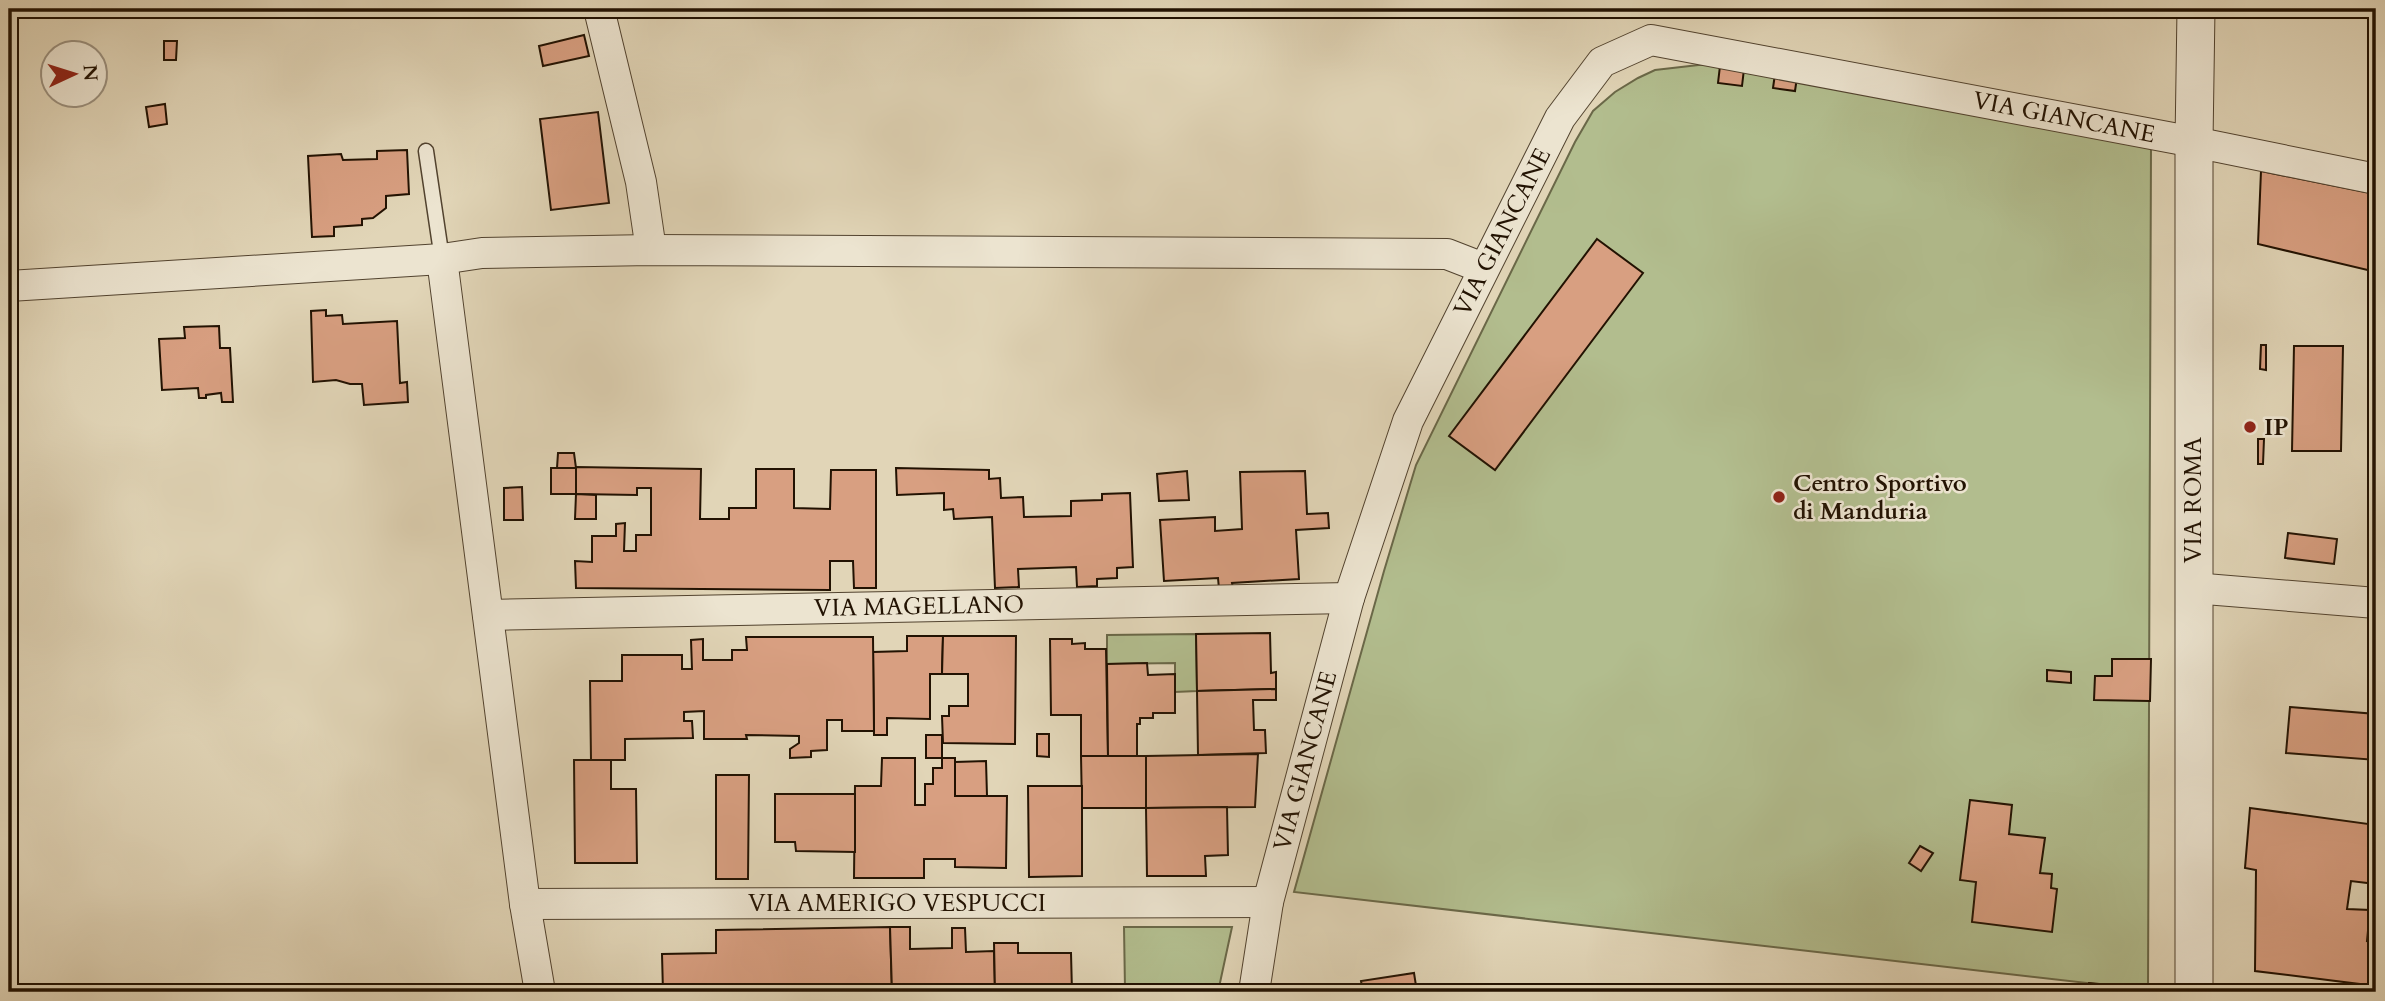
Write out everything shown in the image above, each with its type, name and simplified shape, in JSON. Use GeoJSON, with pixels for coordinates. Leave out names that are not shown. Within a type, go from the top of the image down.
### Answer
{"type":"FeatureCollection","features":[{"type":"Feature","properties":{"kind":"street"},"geometry":{"type":"LineString","coordinates":[[599,9],[641,182],[651,250]]}},
{"type":"Feature","properties":{"kind":"street","name":"VIA ROMA"},"geometry":{"type":"LineString","coordinates":[[2194,992],[2196,9]]}},
{"type":"Feature","properties":{"kind":"street","name":"VIA GIANCANE"},"geometry":{"type":"LineString","coordinates":[[1254,992],[1268,902],[1349,598],[1408,421],[1560,118],[1602,62],[1651,40],[2194,142],[2376,180]]}},
{"type":"Feature","properties":{"kind":"street"},"geometry":{"type":"LineString","coordinates":[[9,286],[442,259],[482,253],[651,250],[1447,254],[1483,268]]}},
{"type":"Feature","properties":{"kind":"street"},"geometry":{"type":"LineString","coordinates":[[442,259],[525,904],[540,992]]}},
{"type":"Feature","properties":{"kind":"street"},"geometry":{"type":"LineString","coordinates":[[2193,588],[2376,603]]}},
{"type":"Feature","properties":{"kind":"street","name":"VIA MAGELLANO"},"geometry":{"type":"LineString","coordinates":[[488,615],[1349,598]]}},
{"type":"Feature","properties":{"kind":"street","name":"VIA AMERIGO VESPUCCI"},"geometry":{"type":"LineString","coordinates":[[525,904],[1268,902]]}},
{"type":"Feature","properties":{"kind":"lane"},"geometry":{"type":"LineString","coordinates":[[426,151],[442,259]]}},
{"type":"Feature","properties":{"kind":"green space","name":"Centro Sportivo di Manduria"},"geometry":{"type":"Polygon","coordinates":[[[1716,63],[2151,144],[2148,990],[1294,892],[1416,465],[1575,142],[1593,111],[1615,92],[1638,78],[1655,70],[1716,63]]]}},
{"type":"Feature","properties":{"kind":"green space"},"geometry":{"type":"Polygon","coordinates":[[[1196,634],[1197,691],[1175,692],[1175,663],[1107,664],[1107,635],[1196,634]]]}},
{"type":"Feature","properties":{"kind":"green space"},"geometry":{"type":"Polygon","coordinates":[[[1124,927],[1232,927],[1218,992],[1180,992],[1180,988],[1125,989],[1124,927]]]}},
{"type":"Feature","properties":{"kind":"building"},"geometry":{"type":"Polygon","coordinates":[[[584,35],[589,56],[543,66],[539,46],[584,35]]]}},
{"type":"Feature","properties":{"kind":"building"},"geometry":{"type":"Polygon","coordinates":[[[164,41],[177,41],[176,60],[164,60],[164,41]]]}},
{"type":"Feature","properties":{"kind":"building"},"geometry":{"type":"Polygon","coordinates":[[[1720,66],[1744,69],[1742,86],[1718,83],[1720,66]]]}},
{"type":"Feature","properties":{"kind":"building"},"geometry":{"type":"Polygon","coordinates":[[[1775,74],[1797,77],[1795,91],[1773,88],[1775,74]]]}},
{"type":"Feature","properties":{"kind":"building"},"geometry":{"type":"Polygon","coordinates":[[[165,104],[167,124],[149,127],[146,107],[165,104]]]}},
{"type":"Feature","properties":{"kind":"building"},"geometry":{"type":"Polygon","coordinates":[[[598,112],[609,203],[551,210],[540,119],[598,112]]]}},
{"type":"Feature","properties":{"kind":"building"},"geometry":{"type":"Polygon","coordinates":[[[407,150],[409,194],[386,196],[386,208],[373,218],[362,219],[362,225],[334,227],[334,236],[312,237],[308,156],[341,154],[343,160],[377,159],[377,151],[407,150]]]}},
{"type":"Feature","properties":{"kind":"building"},"geometry":{"type":"Polygon","coordinates":[[[2261,171],[2376,194],[2376,272],[2258,244],[2261,171]]]}},
{"type":"Feature","properties":{"kind":"building"},"geometry":{"type":"Polygon","coordinates":[[[1597,239],[1643,273],[1495,470],[1449,436],[1597,239]]]}},
{"type":"Feature","properties":{"kind":"building"},"geometry":{"type":"Polygon","coordinates":[[[326,310],[326,316],[342,315],[343,324],[397,321],[400,383],[407,382],[408,402],[364,405],[362,384],[336,380],[313,382],[311,311],[326,310]]]}},
{"type":"Feature","properties":{"kind":"building"},"geometry":{"type":"Polygon","coordinates":[[[219,326],[220,348],[230,348],[233,402],[222,402],[221,393],[199,398],[198,388],[162,390],[159,339],[185,338],[184,327],[219,326]]]}},
{"type":"Feature","properties":{"kind":"building"},"geometry":{"type":"Polygon","coordinates":[[[2261,345],[2266,345],[2266,370],[2260,369],[2261,345]]]}},
{"type":"Feature","properties":{"kind":"building"},"geometry":{"type":"Polygon","coordinates":[[[2294,346],[2343,346],[2341,451],[2292,451],[2294,346]]]}},
{"type":"Feature","properties":{"kind":"building"},"geometry":{"type":"Polygon","coordinates":[[[2258,439],[2264,439],[2263,464],[2258,464],[2258,439]]]}},
{"type":"Feature","properties":{"kind":"building"},"geometry":{"type":"Polygon","coordinates":[[[2376,448],[2376,514],[2374,514],[2376,448]]]}},
{"type":"Feature","properties":{"kind":"building"},"geometry":{"type":"Polygon","coordinates":[[[558,453],[574,453],[576,468],[557,468],[558,453]]]}},
{"type":"Feature","properties":{"kind":"building"},"geometry":{"type":"Polygon","coordinates":[[[576,467],[701,469],[700,519],[729,519],[729,508],[756,508],[756,469],[794,469],[794,508],[830,509],[831,470],[876,470],[876,588],[854,588],[853,561],[830,561],[830,590],[576,588],[575,561],[592,562],[592,536],[616,536],[616,524],[625,523],[624,551],[636,551],[636,535],[651,535],[651,488],[637,488],[637,495],[576,494],[576,467]]]}},
{"type":"Feature","properties":{"kind":"building"},"geometry":{"type":"Polygon","coordinates":[[[551,468],[576,468],[576,494],[551,494],[551,468]]]}},
{"type":"Feature","properties":{"kind":"building"},"geometry":{"type":"Polygon","coordinates":[[[896,468],[989,470],[989,479],[1000,478],[1001,498],[1023,497],[1024,517],[1071,516],[1071,501],[1102,500],[1102,494],[1130,493],[1133,567],[1117,568],[1117,578],[1097,579],[1097,586],[1077,587],[1076,567],[1018,569],[1019,587],[995,588],[992,517],[954,519],[953,509],[944,510],[944,493],[897,495],[896,468]]]}},
{"type":"Feature","properties":{"kind":"building"},"geometry":{"type":"Polygon","coordinates":[[[1187,471],[1189,500],[1159,501],[1157,474],[1187,471]]]}},
{"type":"Feature","properties":{"kind":"building"},"geometry":{"type":"Polygon","coordinates":[[[1305,471],[1307,514],[1328,513],[1329,528],[1296,530],[1299,579],[1232,583],[1233,588],[1219,589],[1218,578],[1164,581],[1160,520],[1215,517],[1215,531],[1242,529],[1240,472],[1305,471]]]}},
{"type":"Feature","properties":{"kind":"building"},"geometry":{"type":"Polygon","coordinates":[[[522,487],[523,520],[504,520],[504,488],[522,487]]]}},
{"type":"Feature","properties":{"kind":"building"},"geometry":{"type":"Polygon","coordinates":[[[576,494],[596,495],[596,519],[575,519],[576,494]]]}},
{"type":"Feature","properties":{"kind":"building"},"geometry":{"type":"Polygon","coordinates":[[[2288,533],[2337,539],[2334,564],[2285,558],[2288,533]]]}},
{"type":"Feature","properties":{"kind":"building"},"geometry":{"type":"Polygon","coordinates":[[[1270,633],[1271,673],[1276,672],[1276,689],[1197,691],[1196,634],[1270,633]]]}},
{"type":"Feature","properties":{"kind":"building"},"geometry":{"type":"Polygon","coordinates":[[[907,636],[943,636],[942,674],[930,674],[930,719],[887,718],[887,735],[874,735],[873,652],[907,651],[907,636]]]}},
{"type":"Feature","properties":{"kind":"building"},"geometry":{"type":"Polygon","coordinates":[[[943,636],[1016,636],[1015,744],[943,743],[942,716],[949,716],[949,706],[968,706],[968,674],[942,674],[943,636]]]}},
{"type":"Feature","properties":{"kind":"building"},"geometry":{"type":"Polygon","coordinates":[[[746,637],[873,637],[874,731],[842,731],[842,720],[827,720],[827,750],[811,751],[811,757],[790,758],[790,749],[799,743],[799,736],[746,735],[747,739],[704,739],[704,711],[684,712],[684,721],[692,721],[693,738],[625,739],[625,760],[591,760],[590,681],[622,681],[622,655],[682,655],[682,669],[692,669],[691,640],[703,639],[703,660],[732,660],[732,650],[747,650],[746,637]]]}},
{"type":"Feature","properties":{"kind":"building"},"geometry":{"type":"Polygon","coordinates":[[[1050,639],[1072,639],[1072,644],[1085,643],[1085,649],[1106,649],[1108,756],[1081,756],[1081,715],[1051,715],[1050,639]]]}},
{"type":"Feature","properties":{"kind":"building"},"geometry":{"type":"Polygon","coordinates":[[[2112,659],[2151,659],[2150,701],[2094,700],[2095,676],[2112,676],[2112,659]]]}},
{"type":"Feature","properties":{"kind":"building"},"geometry":{"type":"Polygon","coordinates":[[[1147,663],[1148,675],[1175,674],[1175,713],[1153,713],[1153,718],[1140,718],[1140,724],[1137,724],[1137,756],[1108,756],[1107,664],[1147,663]]]}},
{"type":"Feature","properties":{"kind":"building"},"geometry":{"type":"Polygon","coordinates":[[[2047,670],[2071,672],[2071,683],[2047,681],[2047,670]]]}},
{"type":"Feature","properties":{"kind":"building"},"geometry":{"type":"Polygon","coordinates":[[[1276,689],[1276,700],[1253,700],[1254,730],[1265,730],[1266,753],[1198,755],[1197,691],[1276,689]]]}},
{"type":"Feature","properties":{"kind":"building"},"geometry":{"type":"Polygon","coordinates":[[[2290,707],[2376,714],[2376,760],[2286,753],[2290,707]]]}},
{"type":"Feature","properties":{"kind":"building"},"geometry":{"type":"Polygon","coordinates":[[[1037,734],[1049,734],[1049,757],[1037,756],[1037,734]]]}},
{"type":"Feature","properties":{"kind":"building"},"geometry":{"type":"Polygon","coordinates":[[[926,735],[942,735],[942,758],[926,758],[926,735]]]}},
{"type":"Feature","properties":{"kind":"building"},"geometry":{"type":"Polygon","coordinates":[[[1258,754],[1255,807],[1146,808],[1146,756],[1258,754]]]}},
{"type":"Feature","properties":{"kind":"building"},"geometry":{"type":"Polygon","coordinates":[[[1081,756],[1146,756],[1146,808],[1082,808],[1081,756]]]}},
{"type":"Feature","properties":{"kind":"building"},"geometry":{"type":"Polygon","coordinates":[[[882,758],[915,758],[915,805],[925,805],[925,784],[933,784],[933,768],[942,768],[942,758],[955,758],[955,796],[1007,796],[1006,868],[955,867],[955,859],[924,859],[924,878],[854,878],[855,786],[881,786],[882,758]]]}},
{"type":"Feature","properties":{"kind":"building"},"geometry":{"type":"Polygon","coordinates":[[[574,760],[611,760],[611,789],[636,789],[637,863],[575,863],[574,760]]]}},
{"type":"Feature","properties":{"kind":"building"},"geometry":{"type":"Polygon","coordinates":[[[986,761],[987,796],[955,796],[955,762],[986,761]]]}},
{"type":"Feature","properties":{"kind":"building"},"geometry":{"type":"Polygon","coordinates":[[[716,775],[749,775],[748,879],[716,879],[716,775]]]}},
{"type":"Feature","properties":{"kind":"building"},"geometry":{"type":"Polygon","coordinates":[[[1028,786],[1082,786],[1082,876],[1029,877],[1028,786]]]}},
{"type":"Feature","properties":{"kind":"building"},"geometry":{"type":"Polygon","coordinates":[[[775,794],[855,794],[855,852],[796,851],[795,842],[775,842],[775,794]]]}},
{"type":"Feature","properties":{"kind":"building"},"geometry":{"type":"Polygon","coordinates":[[[1970,800],[2012,805],[2009,834],[2045,838],[2040,873],[2052,874],[2051,888],[2057,889],[2052,932],[1972,922],[1976,882],[1960,880],[1970,800]]]}},
{"type":"Feature","properties":{"kind":"building"},"geometry":{"type":"Polygon","coordinates":[[[1227,807],[1228,855],[1205,856],[1206,876],[1147,876],[1146,808],[1227,807]]]}},
{"type":"Feature","properties":{"kind":"building"},"geometry":{"type":"Polygon","coordinates":[[[2250,808],[2376,825],[2376,884],[2351,881],[2347,909],[2370,910],[2367,941],[2376,942],[2376,986],[2255,971],[2256,870],[2245,868],[2250,808]]]}},
{"type":"Feature","properties":{"kind":"building"},"geometry":{"type":"Polygon","coordinates":[[[1920,846],[1933,853],[1921,871],[1909,863],[1920,846]]]}},
{"type":"Feature","properties":{"kind":"building"},"geometry":{"type":"Polygon","coordinates":[[[890,927],[892,992],[663,992],[662,954],[716,953],[716,930],[890,927]]]}},
{"type":"Feature","properties":{"kind":"building"},"geometry":{"type":"Polygon","coordinates":[[[890,927],[910,927],[910,949],[952,948],[952,928],[965,928],[966,952],[994,951],[995,992],[892,992],[890,927]]]}},
{"type":"Feature","properties":{"kind":"building"},"geometry":{"type":"Polygon","coordinates":[[[994,943],[1018,943],[1018,953],[1071,953],[1072,992],[995,992],[994,943]]]}},
{"type":"Feature","properties":{"kind":"building"},"geometry":{"type":"Polygon","coordinates":[[[1414,973],[1417,992],[1363,992],[1361,981],[1414,973]]]}},
{"type":"Feature","properties":{"kind":"building"},"geometry":{"type":"Polygon","coordinates":[[[2089,983],[2119,986],[2118,992],[2088,992],[2089,983]]]}},
{"type":"Feature","properties":{"kind":"building"},"geometry":{"type":"Polygon","coordinates":[[[1180,988],[1180,992],[1125,992],[1125,989],[1180,988]]]}},
{"type":"Feature","properties":{"kind":"place","name":"IP"},"geometry":{"type":"Point","coordinates":[2250,427]}},
{"type":"Feature","properties":{"kind":"place","name":"Centro Sportivo di Manduria"},"geometry":{"type":"Point","coordinates":[1779,497]}}]}
